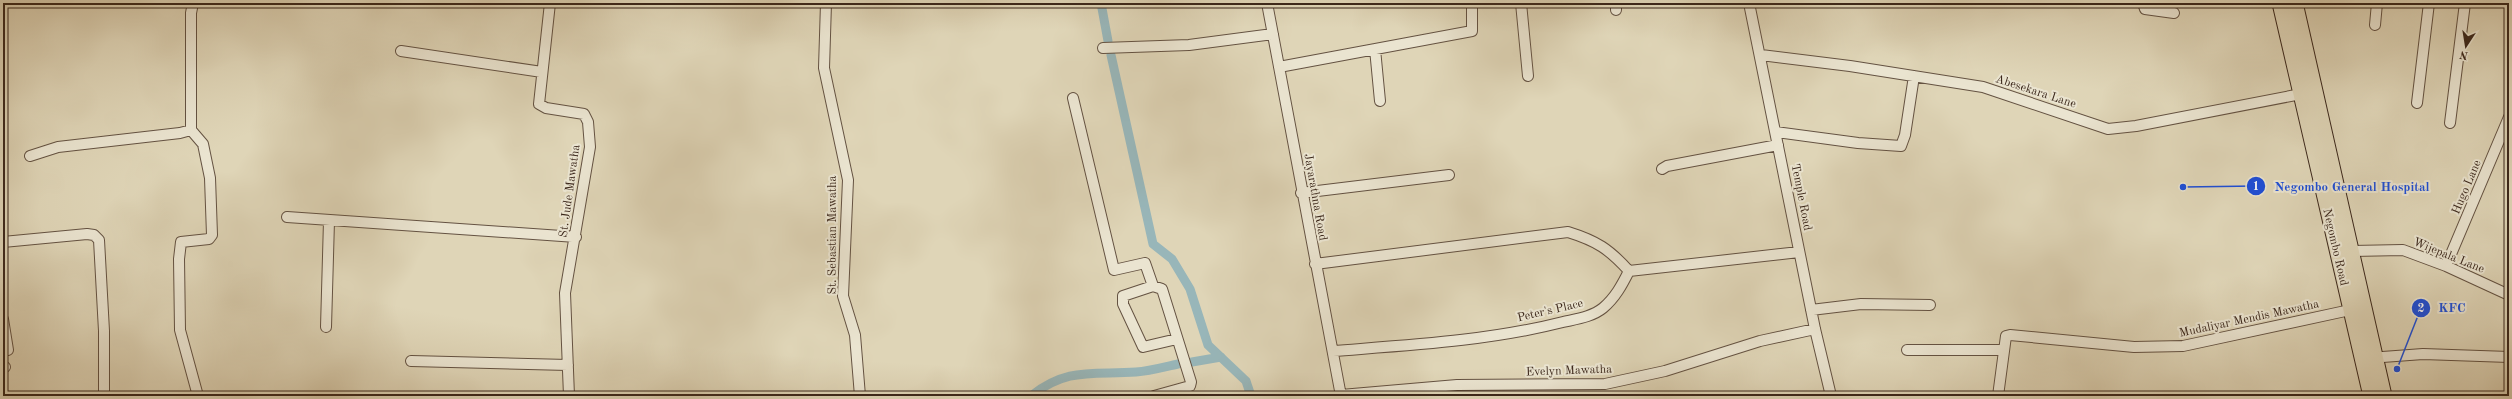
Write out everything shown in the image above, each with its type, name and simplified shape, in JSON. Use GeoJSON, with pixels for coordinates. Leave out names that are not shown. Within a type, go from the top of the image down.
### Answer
{"type":"FeatureCollection","features":[{"type":"Feature","properties":{"kind":"highway","name":"Negombo Road"},"geometry":{"type":"LineString","coordinates":[[2280,3],[2350,310],[2384,396]]}},
{"type":"Feature","properties":{"kind":"highway","name":"Negombo Road"},"geometry":{"type":"LineString","coordinates":[[2295,3],[2352,251],[2369,358],[2371,396]]}},
{"type":"Feature","properties":{"kind":"street"},"geometry":{"type":"LineString","coordinates":[[193,3],[191,13],[191,130],[203,144],[210,178],[212,236],[209,239],[181,242],[180,330],[198,396]]}},
{"type":"Feature","properties":{"kind":"street","name":"St. Jude Mawatha"},"geometry":{"type":"LineString","coordinates":[[550,3],[546,53],[542,72],[539,104],[546,108],[584,114],[588,122],[590,147],[576,237],[565,293],[569,396]]}},
{"type":"Feature","properties":{"kind":"street","name":"St. Sebastian Mawatha"},"geometry":{"type":"LineString","coordinates":[[826,3],[824,68],[848,180],[843,296],[855,336],[860,396]]}},
{"type":"Feature","properties":{"kind":"street","name":"Jayarathna Road"},"geometry":{"type":"LineString","coordinates":[[1267,3],[1314,264],[1341,396]]}},
{"type":"Feature","properties":{"kind":"street"},"geometry":{"type":"LineString","coordinates":[[1279,67],[1472,31],[1472,3]]}},
{"type":"Feature","properties":{"kind":"street"},"geometry":{"type":"LineString","coordinates":[[1521,3],[1528,76]]}},
{"type":"Feature","properties":{"kind":"street","name":"Temple Road"},"geometry":{"type":"LineString","coordinates":[[1749,3],[1761,55],[1811,310],[1831,396]]}},
{"type":"Feature","properties":{"kind":"street"},"geometry":{"type":"LineString","coordinates":[[2143,3],[2145,9],[2174,13]]}},
{"type":"Feature","properties":{"kind":"street"},"geometry":{"type":"LineString","coordinates":[[2375,25],[2377,3]]}},
{"type":"Feature","properties":{"kind":"street"},"geometry":{"type":"LineString","coordinates":[[2417,103],[2429,3]]}},
{"type":"Feature","properties":{"kind":"street"},"geometry":{"type":"LineString","coordinates":[[2450,122],[2465,3]]}},
{"type":"Feature","properties":{"kind":"street"},"geometry":{"type":"LineString","coordinates":[[1103,48],[1190,45],[1273,34]]}},
{"type":"Feature","properties":{"kind":"street"},"geometry":{"type":"LineString","coordinates":[[1375,49],[1380,101]]}},
{"type":"Feature","properties":{"kind":"street"},"geometry":{"type":"LineString","coordinates":[[401,51],[542,72]]}},
{"type":"Feature","properties":{"kind":"street","name":"Abesekara Lane"},"geometry":{"type":"LineString","coordinates":[[1761,55],[1983,87],[2108,129],[2136,126],[2301,94]]}},
{"type":"Feature","properties":{"kind":"street"},"geometry":{"type":"LineString","coordinates":[[1776,132],[1858,143],[1901,146],[1905,135],[1914,76]]}},
{"type":"Feature","properties":{"kind":"street"},"geometry":{"type":"LineString","coordinates":[[1073,98],[1114,270],[1145,263],[1153,286]]}},
{"type":"Feature","properties":{"kind":"street","name":"Hugo Lane"},"geometry":{"type":"LineString","coordinates":[[2446,266],[2509,117]]}},
{"type":"Feature","properties":{"kind":"street"},"geometry":{"type":"LineString","coordinates":[[30,156],[58,147],[180,133],[191,130]]}},
{"type":"Feature","properties":{"kind":"street"},"geometry":{"type":"LineString","coordinates":[[1662,169],[1667,166],[1778,145]]}},
{"type":"Feature","properties":{"kind":"street"},"geometry":{"type":"LineString","coordinates":[[1302,193],[1449,175]]}},
{"type":"Feature","properties":{"kind":"street"},"geometry":{"type":"LineString","coordinates":[[287,217],[576,237]]}},
{"type":"Feature","properties":{"kind":"street"},"geometry":{"type":"LineString","coordinates":[[326,327],[329,221]]}},
{"type":"Feature","properties":{"kind":"street"},"geometry":{"type":"LineString","coordinates":[[1314,264],[1568,232],[1592,240],[1611,252],[1629,271],[1799,252]]}},
{"type":"Feature","properties":{"kind":"street"},"geometry":{"type":"LineString","coordinates":[[3,242],[87,234],[94,235],[99,240],[104,331],[104,396]]}},
{"type":"Feature","properties":{"kind":"street","name":"Wijepala Lane"},"geometry":{"type":"LineString","coordinates":[[2352,251],[2403,250],[2446,266],[2509,295]]}},
{"type":"Feature","properties":{"kind":"street","name":"Peter's Place"},"geometry":{"type":"LineString","coordinates":[[1333,351],[1440,343],[1537,329],[1588,316],[1602,309],[1617,293],[1629,271]]}},
{"type":"Feature","properties":{"kind":"street"},"geometry":{"type":"LineString","coordinates":[[1154,396],[1190,386],[1191,382],[1162,289],[1153,286],[1123,296],[1121,300],[1143,347],[1177,338]]}},
{"type":"Feature","properties":{"kind":"street"},"geometry":{"type":"LineString","coordinates":[[1811,310],[1861,304],[1930,304]]}},
{"type":"Feature","properties":{"kind":"street","name":"Mudaliyar Mendis Mawatha"},"geometry":{"type":"LineString","coordinates":[[2004,350],[2006,336],[2010,335],[2134,347],[2183,346],[2350,310]]}},
{"type":"Feature","properties":{"kind":"street"},"geometry":{"type":"LineString","coordinates":[[3,319],[8,350]]}},
{"type":"Feature","properties":{"kind":"street","name":"Evelyn Mawatha"},"geometry":{"type":"LineString","coordinates":[[1341,396],[1457,386],[1605,384],[1665,371],[1760,341],[1815,329]]}},
{"type":"Feature","properties":{"kind":"street"},"geometry":{"type":"LineString","coordinates":[[1907,350],[2004,350],[1998,396]]}},
{"type":"Feature","properties":{"kind":"street"},"geometry":{"type":"LineString","coordinates":[[2369,358],[2423,354],[2509,357]]}},
{"type":"Feature","properties":{"kind":"street"},"geometry":{"type":"LineString","coordinates":[[411,361],[568,365]]}},
{"type":"Feature","properties":{"kind":"waterway"},"geometry":{"type":"LineString","coordinates":[[1101,3],[1108,41]]}},
{"type":"Feature","properties":{"kind":"waterway"},"geometry":{"type":"LineString","coordinates":[[1111,55],[1153,244],[1172,259],[1190,289],[1208,345],[1246,381],[1251,396]]}},
{"type":"Feature","properties":{"kind":"waterway"},"geometry":{"type":"LineString","coordinates":[[1192,362],[1221,357]]}},
{"type":"Feature","properties":{"kind":"waterway"},"geometry":{"type":"LineString","coordinates":[[1031,396],[1057,380],[1069,376],[1093,373],[1121,373],[1152,370],[1178,364]]}},
{"type":"Feature","properties":{"kind":"place","name":"Negombo General Hospital"},"geometry":{"type":"Point","coordinates":[2183,187]}},
{"type":"Feature","properties":{"kind":"place","name":"KFC"},"geometry":{"type":"Point","coordinates":[2397,369]}}]}
